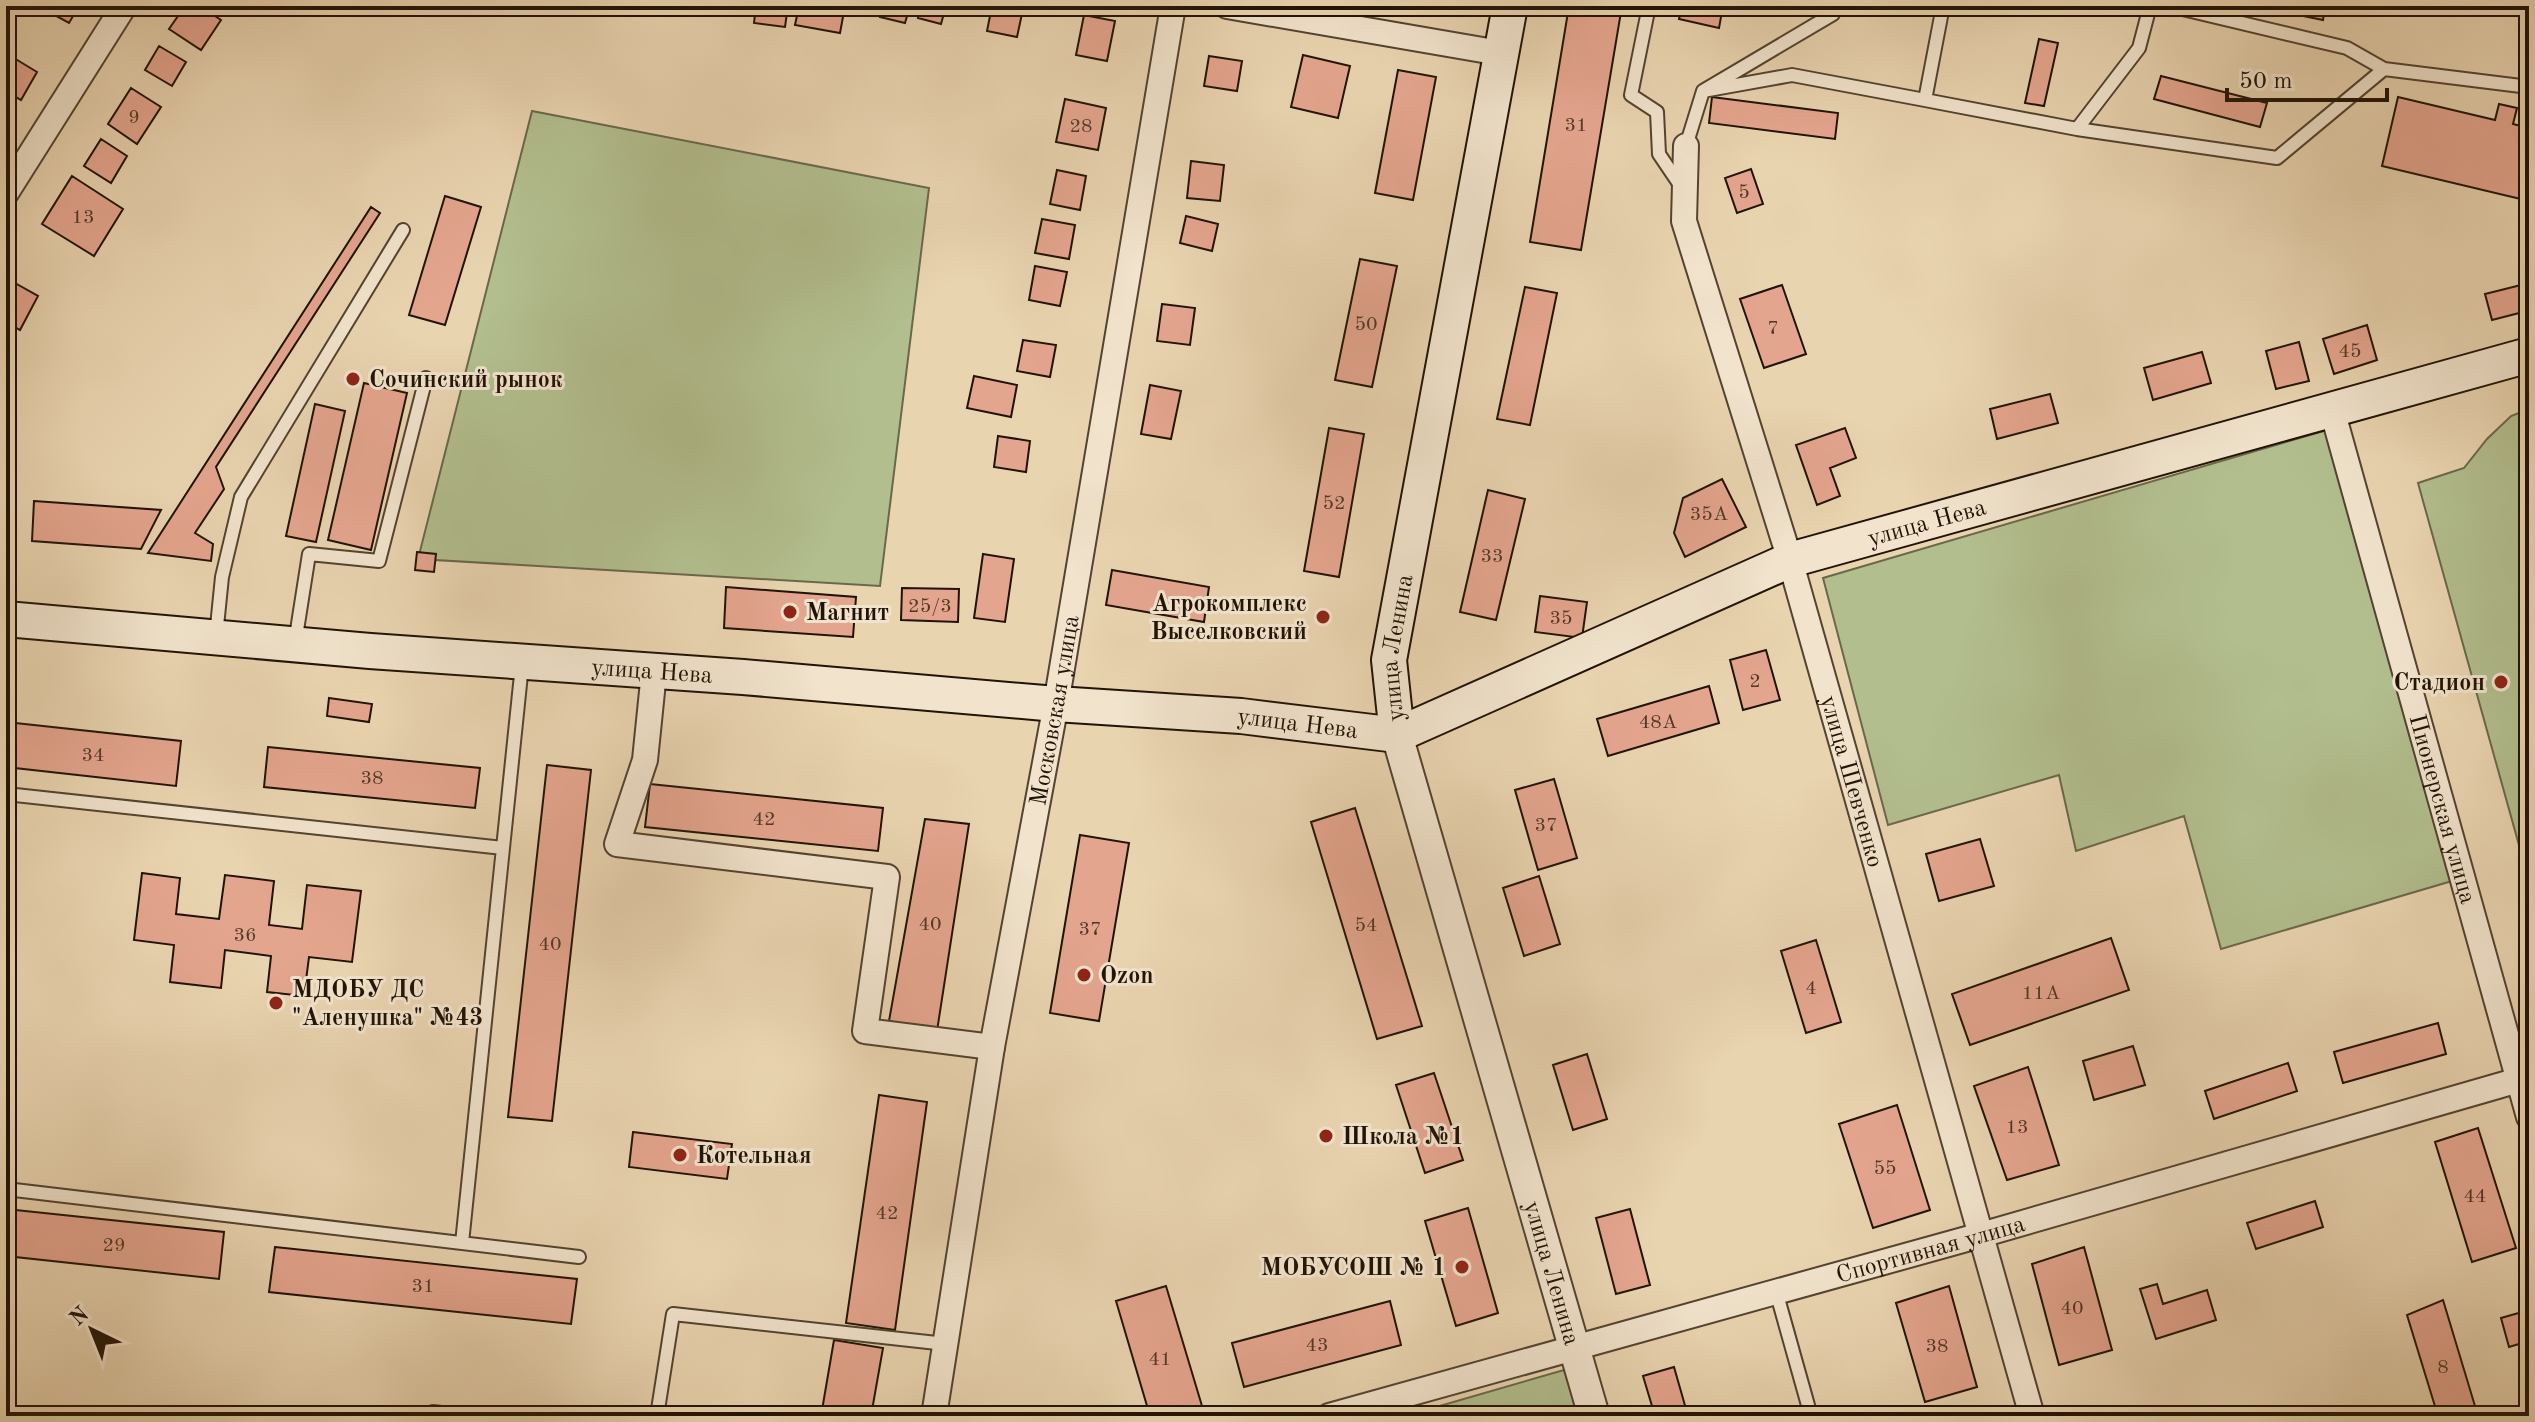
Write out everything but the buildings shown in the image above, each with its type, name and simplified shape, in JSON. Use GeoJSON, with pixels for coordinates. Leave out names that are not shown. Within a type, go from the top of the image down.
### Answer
{"type":"FeatureCollection","features":[{"type":"Feature","properties":{"kind":"main road","name":"улица Ленина"},"geometry":{"type":"LineString","coordinates":[[1397,735],[1389,660],[1510,6]]}},
{"type":"Feature","properties":{"kind":"main road","name":"улица Нева"},"geometry":{"type":"LineString","coordinates":[[6,619],[1056,704],[1241,716],[1397,735],[1790,560],[2529,355]]}},
{"type":"Feature","properties":{"kind":"street"},"geometry":{"type":"LineString","coordinates":[[6,193],[124,6]]}},
{"type":"Feature","properties":{"kind":"street","name":"Московская улица"},"geometry":{"type":"LineString","coordinates":[[934,1416],[992,1047],[1056,704],[1173,6]]}},
{"type":"Feature","properties":{"kind":"street"},"geometry":{"type":"LineString","coordinates":[[1227,6],[1500,53]]}},
{"type":"Feature","properties":{"kind":"street","name":"улица Шевченко"},"geometry":{"type":"LineString","coordinates":[[1686,146],[1684,221],[1790,560],[2032,1416]]}},
{"type":"Feature","properties":{"kind":"street","name":"Пионерская улица"},"geometry":{"type":"LineString","coordinates":[[2332,410],[2524,1078],[2529,1117]]}},
{"type":"Feature","properties":{"kind":"street"},"geometry":{"type":"LineString","coordinates":[[654,672],[645,760],[617,844],[887,877],[865,1031],[992,1047]]}},
{"type":"Feature","properties":{"kind":"street","name":"улица Ленина"},"geometry":{"type":"LineString","coordinates":[[1397,735],[1594,1416]]}},
{"type":"Feature","properties":{"kind":"street","name":"Спортивная улица"},"geometry":{"type":"LineString","coordinates":[[1329,1416],[1981,1235],[2524,1078]]}},
{"type":"Feature","properties":{"kind":"lane"},"geometry":{"type":"LineString","coordinates":[[1649,6],[1631,95],[1657,112],[1659,154],[1685,192]]}},
{"type":"Feature","properties":{"kind":"lane"},"geometry":{"type":"LineString","coordinates":[[1686,146],[1703,91],[1833,14],[1835,6]]}},
{"type":"Feature","properties":{"kind":"lane"},"geometry":{"type":"LineString","coordinates":[[1925,100],[1943,6]]}},
{"type":"Feature","properties":{"kind":"lane"},"geometry":{"type":"LineString","coordinates":[[2077,129],[2139,48],[2150,6]]}},
{"type":"Feature","properties":{"kind":"lane"},"geometry":{"type":"LineString","coordinates":[[2170,6],[2347,48],[2384,69],[2529,87]]}},
{"type":"Feature","properties":{"kind":"lane"},"geometry":{"type":"LineString","coordinates":[[1703,91],[1792,75],[2077,129],[2277,158],[2384,69]]}},
{"type":"Feature","properties":{"kind":"lane"},"geometry":{"type":"LineString","coordinates":[[216,636],[222,577],[241,497],[403,230]]}},
{"type":"Feature","properties":{"kind":"lane"},"geometry":{"type":"LineString","coordinates":[[295,643],[309,554],[379,561],[426,378]]}},
{"type":"Feature","properties":{"kind":"lane"},"geometry":{"type":"LineString","coordinates":[[462,1243],[522,662]]}},
{"type":"Feature","properties":{"kind":"lane"},"geometry":{"type":"LineString","coordinates":[[6,794],[503,848]]}},
{"type":"Feature","properties":{"kind":"lane"},"geometry":{"type":"LineString","coordinates":[[6,1189],[579,1257]]}},
{"type":"Feature","properties":{"kind":"lane"},"geometry":{"type":"LineString","coordinates":[[1776,1291],[1811,1416]]}},
{"type":"Feature","properties":{"kind":"lane"},"geometry":{"type":"LineString","coordinates":[[657,1416],[673,1314],[946,1344]]}},
{"type":"Feature","properties":{"kind":"lane"},"geometry":{"type":"LineString","coordinates":[[430,1416],[433,1412],[468,1416]]}},
{"type":"Feature","properties":{"kind":"green space"},"geometry":{"type":"Polygon","coordinates":[[[532,111],[929,188],[880,586],[418,559],[532,111]]]}},
{"type":"Feature","properties":{"kind":"green space","name":"Стадион"},"geometry":{"type":"Polygon","coordinates":[[[2529,409],[2529,881],[2418,483],[2464,468],[2511,416],[2529,409]]]}},
{"type":"Feature","properties":{"kind":"green space"},"geometry":{"type":"Polygon","coordinates":[[[2327,430],[2452,881],[2221,949],[2184,816],[2076,851],[2059,775],[1888,825],[1823,578],[2327,430]]]}},
{"type":"Feature","properties":{"kind":"green space"},"geometry":{"type":"Polygon","coordinates":[[[1564,1370],[1579,1416],[1405,1416],[1564,1370]]]}},
{"type":"Feature","properties":{"kind":"place","name":"Сочинский рынок"},"geometry":{"type":"Point","coordinates":[353,379]}},
{"type":"Feature","properties":{"kind":"place","name":"Магнит"},"geometry":{"type":"Point","coordinates":[790,612]}},
{"type":"Feature","properties":{"kind":"place","name":"Агрокомплекс Выселковский"},"geometry":{"type":"Point","coordinates":[1323,617]}},
{"type":"Feature","properties":{"kind":"place","name":"Стадион"},"geometry":{"type":"Point","coordinates":[2501,682]}},
{"type":"Feature","properties":{"kind":"place","name":"Ozon"},"geometry":{"type":"Point","coordinates":[1084,975]}},
{"type":"Feature","properties":{"kind":"place","name":"МДОБУ ДС \"Аленушка\" №43"},"geometry":{"type":"Point","coordinates":[276,1003]}},
{"type":"Feature","properties":{"kind":"place","name":"Школа №1"},"geometry":{"type":"Point","coordinates":[1326,1136]}},
{"type":"Feature","properties":{"kind":"place","name":"Котельная"},"geometry":{"type":"Point","coordinates":[680,1155]}},
{"type":"Feature","properties":{"kind":"place","name":"МОБУСОШ № 1"},"geometry":{"type":"Point","coordinates":[1462,1267]}}]}
